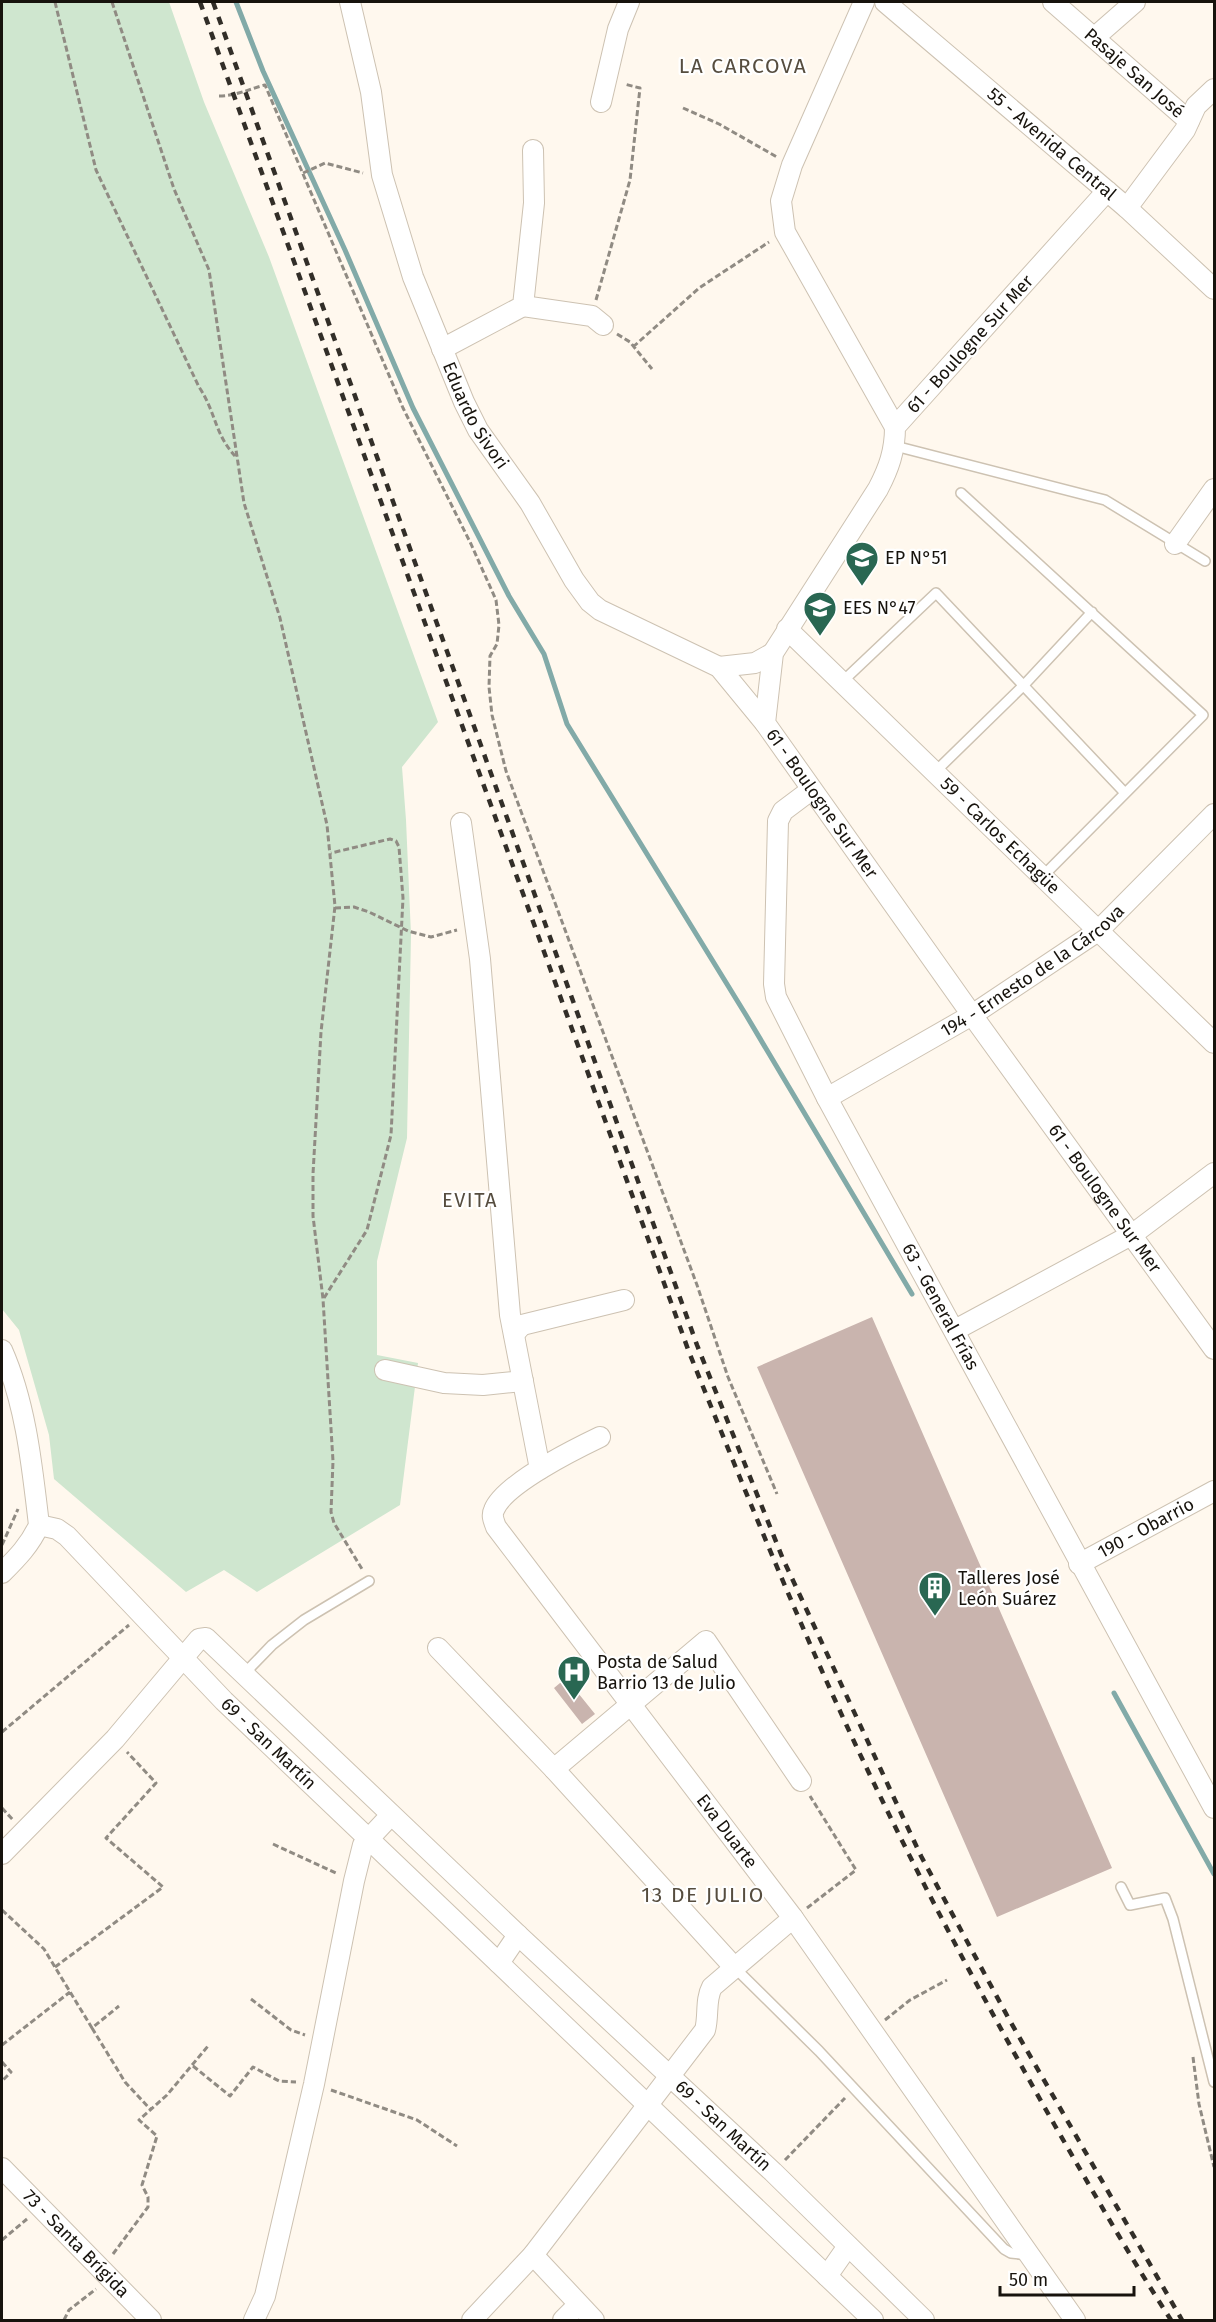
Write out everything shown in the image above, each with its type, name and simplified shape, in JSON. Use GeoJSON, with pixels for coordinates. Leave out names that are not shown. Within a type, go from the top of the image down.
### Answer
{"type":"FeatureCollection","features":[{"type":"Feature","properties":{"kind":"street","name":"Eduardo Sivori"},"geometry":{"type":"LineString","coordinates":[[350,2],[371,92],[382,175],[413,277],[464,402],[478,430],[530,502],[574,580],[590,602],[600,610],[719,667],[765,723]]}},
{"type":"Feature","properties":{"kind":"street"},"geometry":{"type":"LineString","coordinates":[[601,102],[618,29],[629,2]]}},
{"type":"Feature","properties":{"kind":"street"},"geometry":{"type":"LineString","coordinates":[[864,2],[792,165],[781,201],[785,232],[895,437]]}},
{"type":"Feature","properties":{"kind":"street","name":"55 - Avenida Central"},"geometry":{"type":"LineString","coordinates":[[885,2],[1127,208],[1215,289]]}},
{"type":"Feature","properties":{"kind":"street","name":"Pasaje San José"},"geometry":{"type":"LineString","coordinates":[[1053,2],[1189,121]]}},
{"type":"Feature","properties":{"kind":"street"},"geometry":{"type":"LineString","coordinates":[[1095,38],[1135,2]]}},
{"type":"Feature","properties":{"kind":"street"},"geometry":{"type":"LineString","coordinates":[[1127,208],[1185,130],[1196,106],[1215,89]]}},
{"type":"Feature","properties":{"kind":"street"},"geometry":{"type":"LineString","coordinates":[[523,306],[534,202],[533,150]]}},
{"type":"Feature","properties":{"kind":"street","name":"61 - Boulogne Sur Mer"},"geometry":{"type":"LineString","coordinates":[[1107,191],[895,437],[890,465],[878,489],[773,653],[765,723],[972,1015],[1215,1349]]}},
{"type":"Feature","properties":{"kind":"street"},"geometry":{"type":"LineString","coordinates":[[442,349],[523,306],[597,321]]}},
{"type":"Feature","properties":{"kind":"street"},"geometry":{"type":"LineString","coordinates":[[1175,544],[1215,489]]}},
{"type":"Feature","properties":{"kind":"street","name":"59 - Carlos Echagüe"},"geometry":{"type":"LineString","coordinates":[[787,629],[1215,1043]]}},
{"type":"Feature","properties":{"kind":"street"},"geometry":{"type":"LineString","coordinates":[[719,667],[754,663],[773,653]]}},
{"type":"Feature","properties":{"kind":"street","name":"63 - General Frías"},"geometry":{"type":"LineString","coordinates":[[811,790],[783,811],[778,821],[774,984],[776,997],[826,1098],[955,1330],[1079,1564],[1213,1800]]}},
{"type":"Feature","properties":{"kind":"street","name":"194 - Ernesto de la Cárcova"},"geometry":{"type":"LineString","coordinates":[[826,1098],[972,1015],[1098,931],[1215,814]]}},
{"type":"Feature","properties":{"kind":"street"},"geometry":{"type":"LineString","coordinates":[[461,823],[480,959],[510,1316],[540,1469]]}},
{"type":"Feature","properties":{"kind":"street"},"geometry":{"type":"LineString","coordinates":[[955,1330],[1133,1234],[1215,1173]]}},
{"type":"Feature","properties":{"kind":"street"},"geometry":{"type":"LineString","coordinates":[[514,1334],[522,1325],[624,1300]]}},
{"type":"Feature","properties":{"kind":"street"},"geometry":{"type":"LineString","coordinates":[[2,1350],[10,1368],[25,1427],[39,1525],[22,1554],[2,1573]]}},
{"type":"Feature","properties":{"kind":"street"},"geometry":{"type":"LineString","coordinates":[[385,1370],[444,1383],[483,1385],[523,1381]]}},
{"type":"Feature","properties":{"kind":"street","name":"Eva Duarte"},"geometry":{"type":"LineString","coordinates":[[600,1437],[521,1481],[494,1508],[492,1517],[496,1527],[632,1703],[793,1918],[1075,2320]]}},
{"type":"Feature","properties":{"kind":"street","name":"190 - Obarrio"},"geometry":{"type":"LineString","coordinates":[[1079,1564],[1215,1491]]}},
{"type":"Feature","properties":{"kind":"street","name":"69 - San Martín"},"geometry":{"type":"LineString","coordinates":[[39,1525],[57,1528],[67,1536],[224,1701],[873,2320]]}},
{"type":"Feature","properties":{"kind":"street","name":"69 - San Martín"},"geometry":{"type":"LineString","coordinates":[[183,1656],[199,1639],[206,1638],[518,1935],[773,2172],[924,2320]]}},
{"type":"Feature","properties":{"kind":"street"},"geometry":{"type":"LineString","coordinates":[[554,1769],[706,1641],[801,1781]]}},
{"type":"Feature","properties":{"kind":"street"},"geometry":{"type":"LineString","coordinates":[[438,1648],[554,1769],[734,1967]]}},
{"type":"Feature","properties":{"kind":"street"},"geometry":{"type":"LineString","coordinates":[[2,1854],[115,1739],[183,1656]]}},
{"type":"Feature","properties":{"kind":"street"},"geometry":{"type":"LineString","coordinates":[[254,2320],[265,2296],[314,2084],[321,2039],[363,1845],[392,1815]]}},
{"type":"Feature","properties":{"kind":"street"},"geometry":{"type":"LineString","coordinates":[[472,2320],[533,2255],[705,2030],[708,2020],[708,1994],[712,1987],[793,1918]]}},
{"type":"Feature","properties":{"kind":"street"},"geometry":{"type":"LineString","coordinates":[[499,1963],[518,1935]]}},
{"type":"Feature","properties":{"kind":"street","name":"73 - Santa Brígida"},"geometry":{"type":"LineString","coordinates":[[2,2168],[151,2320]]}},
{"type":"Feature","properties":{"kind":"street"},"geometry":{"type":"LineString","coordinates":[[828,2276],[848,2246]]}},
{"type":"Feature","properties":{"kind":"street"},"geometry":{"type":"LineString","coordinates":[[533,2255],[594,2320]]}},
{"type":"Feature","properties":{"kind":"street"},"geometry":{"type":"LineString","coordinates":[[563,2320],[578,2305]]}},
{"type":"Feature","properties":{"kind":"lane"},"geometry":{"type":"LineString","coordinates":[[895,437],[1105,501],[1205,561]]}},
{"type":"Feature","properties":{"kind":"lane"},"geometry":{"type":"LineString","coordinates":[[961,493],[1203,715],[1042,877]]}},
{"type":"Feature","properties":{"kind":"lane"},"geometry":{"type":"LineString","coordinates":[[842,682],[936,593],[1125,793]]}},
{"type":"Feature","properties":{"kind":"lane"},"geometry":{"type":"LineString","coordinates":[[936,771],[1024,685],[1092,612]]}},
{"type":"Feature","properties":{"kind":"lane"},"geometry":{"type":"LineString","coordinates":[[244,1674],[272,1645],[304,1620],[369,1581]]}},
{"type":"Feature","properties":{"kind":"lane"},"geometry":{"type":"LineString","coordinates":[[1121,1887],[1130,1905],[1165,1898],[1212,2056],[1215,2082]]}},
{"type":"Feature","properties":{"kind":"lane"},"geometry":{"type":"LineString","coordinates":[[734,1967],[855,2089],[1004,2249],[1011,2253],[1030,2256]]}},
{"type":"Feature","properties":{"kind":"path"},"geometry":{"type":"LineString","coordinates":[[55,2],[96,170],[199,387],[207,399],[218,432],[226,446],[237,458]]}},
{"type":"Feature","properties":{"kind":"path"},"geometry":{"type":"LineString","coordinates":[[112,2],[174,189],[209,270],[244,503],[280,618],[331,853],[334,908],[321,1032],[313,1174],[313,1216],[323,1299],[333,1461],[331,1512],[334,1523],[369,1581]]}},
{"type":"Feature","properties":{"kind":"path"},"geometry":{"type":"LineString","coordinates":[[219,96],[234,96],[245,89],[265,85],[403,408],[471,544],[496,600],[499,625],[497,644],[490,656],[489,687],[492,715],[506,771],[697,1285],[728,1377],[777,1494]]}},
{"type":"Feature","properties":{"kind":"path"},"geometry":{"type":"LineString","coordinates":[[640,88],[630,180],[597,321],[630,342],[652,369]]}},
{"type":"Feature","properties":{"kind":"path"},"geometry":{"type":"LineString","coordinates":[[683,108],[719,124],[792,165]]}},
{"type":"Feature","properties":{"kind":"path"},"geometry":{"type":"LineString","coordinates":[[304,172],[325,163],[374,176],[382,175]]}},
{"type":"Feature","properties":{"kind":"path"},"geometry":{"type":"LineString","coordinates":[[633,347],[699,288],[743,257],[785,232]]}},
{"type":"Feature","properties":{"kind":"path"},"geometry":{"type":"LineString","coordinates":[[323,1299],[367,1230],[392,1135],[403,898],[399,847],[396,841],[390,839],[331,853]]}},
{"type":"Feature","properties":{"kind":"path"},"geometry":{"type":"LineString","coordinates":[[334,908],[354,907],[401,928],[430,937],[475,924]]}},
{"type":"Feature","properties":{"kind":"path"},"geometry":{"type":"LineString","coordinates":[[2,1732],[142,1615]]}},
{"type":"Feature","properties":{"kind":"path"},"geometry":{"type":"LineString","coordinates":[[55,1967],[163,1887],[106,1838],[156,1783],[115,1739]]}},
{"type":"Feature","properties":{"kind":"path"},"geometry":{"type":"LineString","coordinates":[[793,1918],[856,1870],[801,1781]]}},
{"type":"Feature","properties":{"kind":"path"},"geometry":{"type":"LineString","coordinates":[[273,1844],[354,1881]]}},
{"type":"Feature","properties":{"kind":"path"},"geometry":{"type":"LineString","coordinates":[[2,1910],[44,1949],[125,2082],[151,2110]]}},
{"type":"Feature","properties":{"kind":"path"},"geometry":{"type":"LineString","coordinates":[[872,2030],[910,2000],[947,1980]]}},
{"type":"Feature","properties":{"kind":"path"},"geometry":{"type":"LineString","coordinates":[[2,2045],[70,1992]]}},
{"type":"Feature","properties":{"kind":"path"},"geometry":{"type":"LineString","coordinates":[[250,1999],[291,2030],[321,2039]]}},
{"type":"Feature","properties":{"kind":"path"},"geometry":{"type":"LineString","coordinates":[[92,2028],[119,2006]]}},
{"type":"Feature","properties":{"kind":"path"},"geometry":{"type":"LineString","coordinates":[[64,2320],[69,2310],[105,2274],[148,2207],[148,2197],[142,2185],[157,2136],[140,2120],[193,2066],[208,2046]]}},
{"type":"Feature","properties":{"kind":"path"},"geometry":{"type":"LineString","coordinates":[[1212,2056],[1192,2057],[1199,2104],[1215,2167]]}},
{"type":"Feature","properties":{"kind":"path"},"geometry":{"type":"LineString","coordinates":[[2,2062],[11,2072],[2,2081]]}},
{"type":"Feature","properties":{"kind":"path"},"geometry":{"type":"LineString","coordinates":[[193,2066],[230,2096],[253,2067],[279,2081],[314,2084],[417,2120],[457,2146]]}},
{"type":"Feature","properties":{"kind":"path"},"geometry":{"type":"LineString","coordinates":[[773,2172],[855,2089]]}},
{"type":"Feature","properties":{"kind":"path"},"geometry":{"type":"LineString","coordinates":[[2,2240],[40,2208]]}},
{"type":"Feature","properties":{"kind":"green space"},"geometry":{"type":"Polygon","coordinates":[[[2,2],[169,2],[204,102],[269,257],[438,722],[402,767],[411,935],[407,1138],[377,1261],[377,1355],[418,1363],[400,1505],[257,1592],[224,1570],[186,1592],[54,1479],[49,1435],[19,1330],[2,1309],[2,2]]]}},
{"type":"Feature","properties":{"kind":"building","name":"Talleres José León Suárez"},"geometry":{"type":"Polygon","coordinates":[[[872,1317],[1112,1868],[997,1917],[757,1367],[872,1317]]]}},
{"type":"Feature","properties":{"kind":"building","name":"Posta de Salud Barrio 13 de Julio"},"geometry":{"type":"Polygon","coordinates":[[[566,1678],[595,1714],[582,1724],[554,1688],[566,1678]]]}},
{"type":"Feature","properties":{"kind":"waterway"},"geometry":{"type":"LineString","coordinates":[[236,2],[263,71],[345,250],[413,408],[509,596],[544,654],[567,724],[746,1015],[912,1294]]}},
{"type":"Feature","properties":{"kind":"waterway"},"geometry":{"type":"LineString","coordinates":[[1114,1693],[1214,1874]]}},
{"type":"Feature","properties":{"kind":"railway"},"geometry":{"type":"LineString","coordinates":[[200,2],[689,1352],[782,1579],[856,1747],[945,1924],[1054,2124],[1171,2320]]}},
{"type":"Feature","properties":{"kind":"railway"},"geometry":{"type":"LineString","coordinates":[[213,2],[697,1345],[783,1559],[921,1856],[1010,2021],[1182,2320]]}},
{"type":"Feature","properties":{"kind":"place","name":"EP N°51"},"geometry":{"type":"Point","coordinates":[862,587]}},
{"type":"Feature","properties":{"kind":"place","name":"EES N°47"},"geometry":{"type":"Point","coordinates":[820,637]}},
{"type":"Feature","properties":{"kind":"place","name":"Talleres José León Suárez"},"geometry":{"type":"Point","coordinates":[935,1617]}},
{"type":"Feature","properties":{"kind":"place","name":"Posta de Salud Barrio 13 de Julio"},"geometry":{"type":"Point","coordinates":[574,1701]}},
{"type":"Feature","properties":{"kind":"district","name":"LA CARCOVA"},"geometry":{"type":"Point","coordinates":[743,66]}},
{"type":"Feature","properties":{"kind":"district","name":"EVITA"},"geometry":{"type":"Point","coordinates":[470,1200]}},
{"type":"Feature","properties":{"kind":"district","name":"13 DE JULIO"},"geometry":{"type":"Point","coordinates":[703,1895]}}]}
